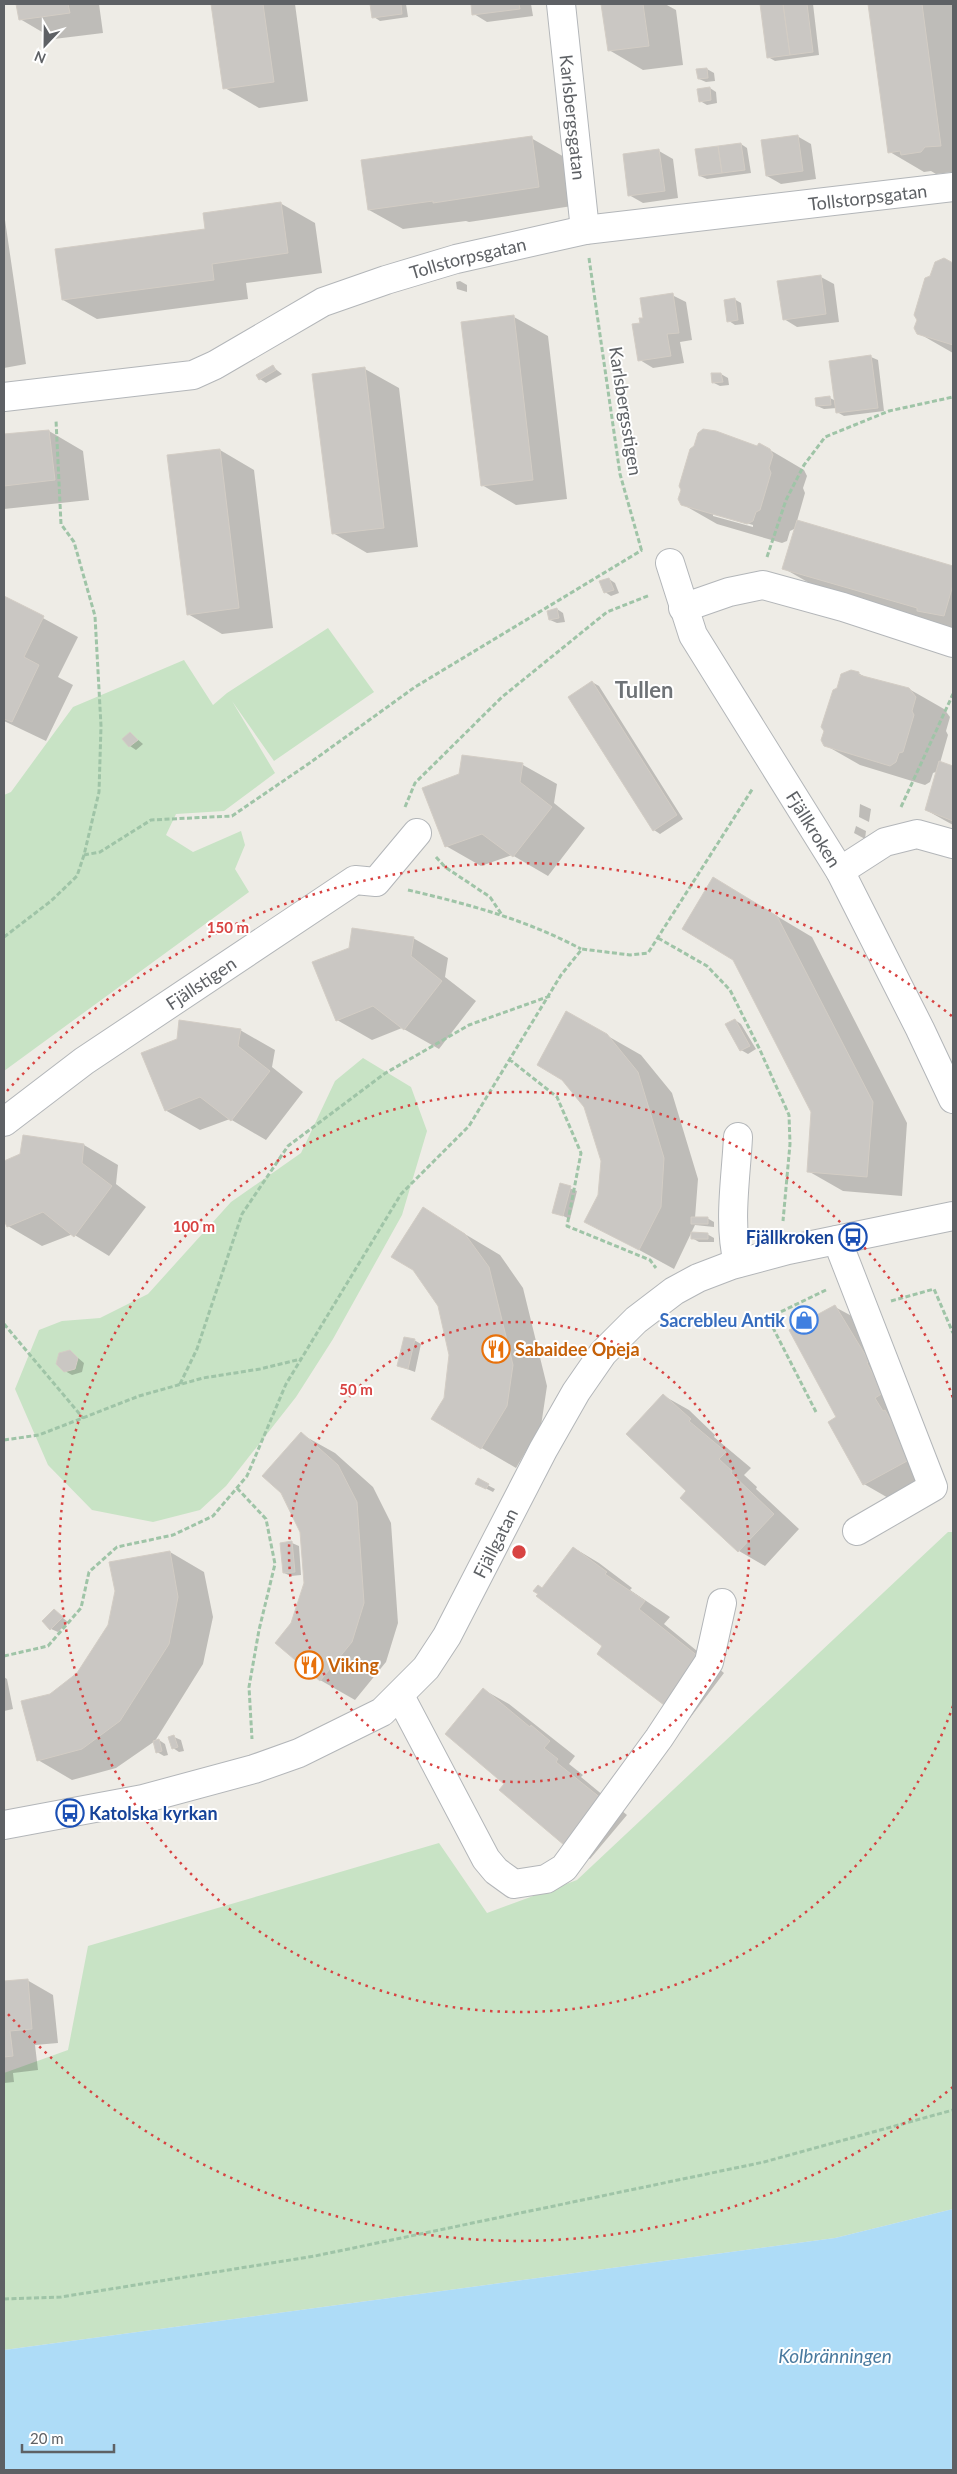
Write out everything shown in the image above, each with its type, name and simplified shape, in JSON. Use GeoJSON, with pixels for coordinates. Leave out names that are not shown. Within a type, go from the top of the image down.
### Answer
{"type":"FeatureCollection","features":[{"type":"Feature","properties":{"kind":"street","name":"Karlsbergsgatan"},"geometry":{"type":"LineString","coordinates":[[561,4],[585,230]]}},
{"type":"Feature","properties":{"kind":"street","name":"Tollstorpsgatan"},"geometry":{"type":"LineString","coordinates":[[4,397],[193,374],[215,365],[323,302],[386,280],[456,259],[585,230],[953,187]]}},
{"type":"Feature","properties":{"kind":"street"},"geometry":{"type":"LineString","coordinates":[[676,585],[729,592],[763,585],[843,607],[953,643]]}},
{"type":"Feature","properties":{"kind":"street","name":"Fjällkroken"},"geometry":{"type":"LineString","coordinates":[[676,585],[693,635],[840,872],[920,1029],[953,1099]]}},
{"type":"Feature","properties":{"kind":"street"},"geometry":{"type":"LineString","coordinates":[[376,882],[410,822]]}},
{"type":"Feature","properties":{"kind":"street"},"geometry":{"type":"LineString","coordinates":[[840,872],[885,842],[918,834],[953,844]]}},
{"type":"Feature","properties":{"kind":"street","name":"Fjällstigen"},"geometry":{"type":"LineString","coordinates":[[4,1122],[84,1061],[355,880],[376,882]]}},
{"type":"Feature","properties":{"kind":"street"},"geometry":{"type":"LineString","coordinates":[[738,1137],[733,1236],[738,1263]]}},
{"type":"Feature","properties":{"kind":"street","name":"Fjällgatan"},"geometry":{"type":"LineString","coordinates":[[4,1825],[143,1799],[254,1769],[299,1753],[382,1712],[426,1668],[447,1636],[576,1392],[610,1346],[636,1320],[674,1291],[698,1278],[738,1263],[788,1250],[953,1216]]}},
{"type":"Feature","properties":{"kind":"street"},"geometry":{"type":"LineString","coordinates":[[837,1240],[933,1487],[857,1532]]}},
{"type":"Feature","properties":{"kind":"street"},"geometry":{"type":"LineString","coordinates":[[400,1696],[486,1859],[496,1871],[514,1884],[546,1879],[564,1868],[659,1738],[709,1662],[722,1603]]}},
{"type":"Feature","properties":{"kind":"path","name":"Karlsbergsstigen"},"geometry":{"type":"LineString","coordinates":[[585,230],[620,474],[648,570],[676,585]]}},
{"type":"Feature","properties":{"kind":"path"},"geometry":{"type":"LineString","coordinates":[[4,937],[51,900],[77,876],[84,856],[99,792],[101,726],[95,616],[74,542],[62,524],[54,390]]}},
{"type":"Feature","properties":{"kind":"path"},"geometry":{"type":"LineString","coordinates":[[763,585],[765,566],[786,500],[804,465],[825,437],[889,411],[953,398]]}},
{"type":"Feature","properties":{"kind":"path"},"geometry":{"type":"LineString","coordinates":[[84,856],[100,852],[151,820],[232,816],[415,687],[642,550]]}},
{"type":"Feature","properties":{"kind":"path"},"geometry":{"type":"LineString","coordinates":[[502,916],[490,897],[445,867],[410,822],[408,801],[415,783],[502,697],[607,612],[676,585]]}},
{"type":"Feature","properties":{"kind":"path"},"geometry":{"type":"LineString","coordinates":[[885,842],[953,694]]}},
{"type":"Feature","properties":{"kind":"path"},"geometry":{"type":"LineString","coordinates":[[376,882],[477,906],[553,934],[582,949],[630,955],[648,953],[722,833],[758,781],[775,765]]}},
{"type":"Feature","properties":{"kind":"path"},"geometry":{"type":"LineString","coordinates":[[408,801],[410,822]]}},
{"type":"Feature","properties":{"kind":"path"},"geometry":{"type":"LineString","coordinates":[[658,938],[706,966],[730,990],[760,1050],[789,1115],[790,1144],[786,1199],[781,1232],[788,1250]]}},
{"type":"Feature","properties":{"kind":"path"},"geometry":{"type":"LineString","coordinates":[[4,1656],[48,1646],[81,1608],[89,1572],[117,1547],[172,1535],[213,1516],[247,1476],[286,1384],[401,1194],[469,1126],[550,996],[561,975],[582,949]]}},
{"type":"Feature","properties":{"kind":"path"},"geometry":{"type":"LineString","coordinates":[[180,1384],[197,1349],[242,1214],[288,1146],[384,1074],[469,1025],[550,996]]}},
{"type":"Feature","properties":{"kind":"path"},"geometry":{"type":"LineString","coordinates":[[509,1059],[557,1097],[581,1153],[567,1226],[650,1260],[674,1291]]}},
{"type":"Feature","properties":{"kind":"path"},"geometry":{"type":"LineString","coordinates":[[816,1412],[768,1318],[851,1278]]}},
{"type":"Feature","properties":{"kind":"path"},"geometry":{"type":"LineString","coordinates":[[864,1309],[934,1289],[953,1333]]}},
{"type":"Feature","properties":{"kind":"path"},"geometry":{"type":"LineString","coordinates":[[4,1324],[83,1418]]}},
{"type":"Feature","properties":{"kind":"path"},"geometry":{"type":"LineString","coordinates":[[4,1440],[39,1435],[139,1396],[180,1384],[301,1359]]}},
{"type":"Feature","properties":{"kind":"path"},"geometry":{"type":"LineString","coordinates":[[237,1488],[266,1519],[275,1564],[259,1630],[249,1687],[254,1769]]}},
{"type":"Feature","properties":{"kind":"path"},"geometry":{"type":"LineString","coordinates":[[4,2299],[61,2297],[315,2256],[764,2162],[953,2110]]}},
{"type":"Feature","properties":{"kind":"green space"},"geometry":{"type":"Polygon","coordinates":[[[328,628],[374,692],[274,761],[232,701],[275,773],[224,811],[176,814],[166,835],[193,852],[241,831],[245,845],[235,869],[249,892],[4,1071],[4,795],[11,792],[73,707],[184,660],[213,705],[227,693],[328,628]]]}},
{"type":"Feature","properties":{"kind":"green space"},"geometry":{"type":"Polygon","coordinates":[[[363,1058],[411,1087],[427,1131],[402,1215],[333,1339],[296,1397],[226,1486],[200,1510],[153,1522],[92,1510],[48,1465],[15,1389],[39,1330],[62,1321],[100,1318],[148,1294],[231,1202],[301,1153],[335,1081],[363,1058]]]}},
{"type":"Feature","properties":{"kind":"green space"},"geometry":{"type":"Polygon","coordinates":[[[948,1532],[953,1532],[953,2209],[835,2238],[4,2350],[4,2073],[68,2050],[88,1946],[439,1843],[487,1913],[577,1880],[948,1532]]]}},
{"type":"Feature","properties":{"kind":"water","name":"Kolbränningen"},"geometry":{"type":"Polygon","coordinates":[[[953,2209],[953,2470],[4,2470],[4,2350],[835,2238],[953,2209]]]}},
{"type":"Feature","properties":{"kind":"building"},"geometry":{"type":"Polygon","coordinates":[[[16,4],[68,4],[70,13],[19,20],[16,4]]]}},
{"type":"Feature","properties":{"kind":"building"},"geometry":{"type":"Polygon","coordinates":[[[211,4],[263,4],[274,82],[223,89],[211,4]]]}},
{"type":"Feature","properties":{"kind":"building"},"geometry":{"type":"Polygon","coordinates":[[[370,4],[401,4],[402,14],[372,18],[370,4]]]}},
{"type":"Feature","properties":{"kind":"building"},"geometry":{"type":"Polygon","coordinates":[[[471,4],[519,4],[520,9],[472,15],[471,4]]]}},
{"type":"Feature","properties":{"kind":"building"},"geometry":{"type":"Polygon","coordinates":[[[601,4],[643,4],[649,46],[608,51],[601,4]]]}},
{"type":"Feature","properties":{"kind":"building"},"geometry":{"type":"Polygon","coordinates":[[[760,4],[783,4],[790,55],[767,58],[760,4]]]}},
{"type":"Feature","properties":{"kind":"building"},"geometry":{"type":"Polygon","coordinates":[[[783,4],[807,4],[813,52],[790,55],[783,4]]]}},
{"type":"Feature","properties":{"kind":"building"},"geometry":{"type":"Polygon","coordinates":[[[868,4],[922,4],[941,146],[925,147],[921,152],[901,155],[900,151],[888,153],[868,4]]]}},
{"type":"Feature","properties":{"kind":"building"},"geometry":{"type":"Polygon","coordinates":[[[707,68],[708,78],[698,79],[696,69],[707,68]]]}},
{"type":"Feature","properties":{"kind":"building"},"geometry":{"type":"Polygon","coordinates":[[[710,87],[711,100],[699,102],[697,89],[710,87]]]}},
{"type":"Feature","properties":{"kind":"building"},"geometry":{"type":"Polygon","coordinates":[[[798,135],[803,171],[766,176],[761,140],[798,135]]]}},
{"type":"Feature","properties":{"kind":"building"},"geometry":{"type":"Polygon","coordinates":[[[532,136],[539,187],[433,203],[433,201],[368,210],[361,160],[532,136]]]}},
{"type":"Feature","properties":{"kind":"building"},"geometry":{"type":"Polygon","coordinates":[[[741,143],[745,170],[722,173],[718,146],[741,143]]]}},
{"type":"Feature","properties":{"kind":"building"},"geometry":{"type":"Polygon","coordinates":[[[718,146],[722,173],[699,176],[695,149],[718,146]]]}},
{"type":"Feature","properties":{"kind":"building"},"geometry":{"type":"Polygon","coordinates":[[[659,149],[665,191],[628,196],[623,154],[659,149]]]}},
{"type":"Feature","properties":{"kind":"building"},"geometry":{"type":"Polygon","coordinates":[[[281,202],[288,253],[212,264],[214,280],[62,300],[55,249],[205,229],[203,213],[281,202]]]}},
{"type":"Feature","properties":{"kind":"building"},"geometry":{"type":"Polygon","coordinates":[[[944,258],[953,263],[953,345],[917,334],[914,328],[917,320],[914,315],[925,278],[930,276],[935,262],[944,258]]]}},
{"type":"Feature","properties":{"kind":"building"},"geometry":{"type":"Polygon","coordinates":[[[821,275],[826,314],[783,320],[777,281],[821,275]]]}},
{"type":"Feature","properties":{"kind":"building"},"geometry":{"type":"Polygon","coordinates":[[[673,293],[679,333],[667,334],[671,356],[638,361],[632,324],[640,323],[639,318],[643,318],[640,298],[673,293]]]}},
{"type":"Feature","properties":{"kind":"building"},"geometry":{"type":"Polygon","coordinates":[[[735,298],[738,320],[727,322],[724,300],[735,298]]]}},
{"type":"Feature","properties":{"kind":"building"},"geometry":{"type":"Polygon","coordinates":[[[514,315],[533,480],[481,486],[461,322],[514,315]]]}},
{"type":"Feature","properties":{"kind":"building"},"geometry":{"type":"Polygon","coordinates":[[[871,355],[878,408],[836,413],[829,361],[871,355]]]}},
{"type":"Feature","properties":{"kind":"building"},"geometry":{"type":"Polygon","coordinates":[[[273,365],[276,370],[259,380],[256,375],[273,365]]]}},
{"type":"Feature","properties":{"kind":"building"},"geometry":{"type":"Polygon","coordinates":[[[365,367],[384,528],[332,534],[312,374],[365,367]]]}},
{"type":"Feature","properties":{"kind":"building"},"geometry":{"type":"Polygon","coordinates":[[[711,373],[721,373],[723,382],[712,383],[711,373]]]}},
{"type":"Feature","properties":{"kind":"building"},"geometry":{"type":"Polygon","coordinates":[[[830,396],[831,405],[816,406],[815,398],[830,396]]]}},
{"type":"Feature","properties":{"kind":"building"},"geometry":{"type":"Polygon","coordinates":[[[703,429],[716,431],[757,446],[759,443],[770,449],[773,455],[769,468],[771,473],[760,510],[756,512],[753,521],[747,524],[681,505],[678,499],[681,490],[679,486],[690,449],[694,446],[698,433],[703,429]]]}},
{"type":"Feature","properties":{"kind":"building"},"geometry":{"type":"Polygon","coordinates":[[[49,430],[55,480],[4,486],[4,434],[49,430]]]}},
{"type":"Feature","properties":{"kind":"building"},"geometry":{"type":"Polygon","coordinates":[[[220,449],[239,608],[187,615],[167,455],[220,449]]]}},
{"type":"Feature","properties":{"kind":"building"},"geometry":{"type":"Polygon","coordinates":[[[797,520],[953,566],[953,585],[944,616],[917,611],[917,608],[782,569],[797,520]]]}},
{"type":"Feature","properties":{"kind":"building"},"geometry":{"type":"Polygon","coordinates":[[[609,578],[614,590],[604,593],[599,581],[609,578]]]}},
{"type":"Feature","properties":{"kind":"building"},"geometry":{"type":"Polygon","coordinates":[[[4,596],[44,616],[24,657],[39,665],[12,722],[4,719],[4,596]]]}},
{"type":"Feature","properties":{"kind":"building"},"geometry":{"type":"Polygon","coordinates":[[[557,608],[559,618],[549,620],[547,611],[557,608]]]}},
{"type":"Feature","properties":{"kind":"building"},"geometry":{"type":"Polygon","coordinates":[[[851,670],[859,672],[859,675],[909,688],[916,697],[912,711],[914,715],[903,752],[899,753],[896,762],[890,766],[824,746],[821,740],[824,731],[821,727],[833,690],[837,688],[841,674],[851,670]]]}},
{"type":"Feature","properties":{"kind":"building"},"geometry":{"type":"Polygon","coordinates":[[[592,681],[677,815],[653,831],[568,697],[592,681]]]}},
{"type":"Feature","properties":{"kind":"building"},"geometry":{"type":"Polygon","coordinates":[[[130,732],[138,740],[129,747],[122,739],[130,732]]]}},
{"type":"Feature","properties":{"kind":"building"},"geometry":{"type":"Polygon","coordinates":[[[462,755],[523,763],[520,782],[552,807],[513,857],[482,834],[445,847],[422,788],[459,774],[462,755]]]}},
{"type":"Feature","properties":{"kind":"building"},"geometry":{"type":"Polygon","coordinates":[[[939,761],[953,766],[953,821],[925,810],[939,761]]]}},
{"type":"Feature","properties":{"kind":"building"},"geometry":{"type":"Polygon","coordinates":[[[713,877],[777,916],[873,1102],[867,1177],[807,1172],[811,1112],[733,960],[682,929],[713,877]]]}},
{"type":"Feature","properties":{"kind":"building"},"geometry":{"type":"Polygon","coordinates":[[[352,928],[414,937],[411,956],[442,981],[404,1030],[373,1006],[336,1021],[312,962],[349,948],[352,928]]]}},
{"type":"Feature","properties":{"kind":"building"},"geometry":{"type":"Polygon","coordinates":[[[566,1011],[607,1034],[638,1072],[664,1158],[661,1207],[639,1250],[584,1222],[598,1195],[601,1161],[584,1107],[562,1080],[537,1065],[566,1011]]]}},
{"type":"Feature","properties":{"kind":"building"},"geometry":{"type":"Polygon","coordinates":[[[735,1019],[750,1046],[740,1051],[725,1024],[735,1019]]]}},
{"type":"Feature","properties":{"kind":"building"},"geometry":{"type":"Polygon","coordinates":[[[179,1020],[241,1029],[238,1046],[270,1071],[231,1121],[200,1097],[165,1111],[141,1053],[177,1039],[179,1020]]]}},
{"type":"Feature","properties":{"kind":"building"},"geometry":{"type":"Polygon","coordinates":[[[23,1135],[84,1144],[82,1163],[112,1186],[74,1237],[43,1212],[7,1227],[4,1220],[4,1161],[20,1154],[23,1135]]]}},
{"type":"Feature","properties":{"kind":"building"},"geometry":{"type":"Polygon","coordinates":[[[560,1183],[571,1186],[563,1216],[552,1213],[560,1183]]]}},
{"type":"Feature","properties":{"kind":"building"},"geometry":{"type":"Polygon","coordinates":[[[423,1207],[465,1234],[489,1267],[513,1365],[507,1406],[481,1449],[431,1419],[444,1398],[449,1355],[438,1306],[413,1270],[391,1257],[423,1207]]]}},
{"type":"Feature","properties":{"kind":"building"},"geometry":{"type":"Polygon","coordinates":[[[691,1217],[708,1217],[708,1224],[691,1224],[691,1217]]]}},
{"type":"Feature","properties":{"kind":"building"},"geometry":{"type":"Polygon","coordinates":[[[691,1232],[708,1233],[708,1239],[691,1239],[691,1232]]]}},
{"type":"Feature","properties":{"kind":"building"},"geometry":{"type":"Polygon","coordinates":[[[835,1305],[869,1361],[867,1363],[883,1393],[875,1398],[883,1411],[885,1410],[903,1442],[901,1444],[909,1460],[863,1485],[828,1422],[836,1417],[789,1330],[835,1305]]]}},
{"type":"Feature","properties":{"kind":"building"},"geometry":{"type":"Polygon","coordinates":[[[404,1337],[415,1339],[408,1369],[397,1366],[404,1337]]]}},
{"type":"Feature","properties":{"kind":"building"},"geometry":{"type":"Polygon","coordinates":[[[70,1350],[78,1358],[75,1369],[64,1372],[56,1364],[59,1353],[70,1350]]]}},
{"type":"Feature","properties":{"kind":"building"},"geometry":{"type":"Polygon","coordinates":[[[663,1394],[691,1419],[689,1421],[726,1452],[719,1459],[774,1514],[738,1552],[680,1498],[686,1491],[626,1434],[663,1394]]]}},
{"type":"Feature","properties":{"kind":"building"},"geometry":{"type":"Polygon","coordinates":[[[301,1432],[338,1465],[357,1502],[364,1603],[352,1642],[320,1681],[275,1643],[291,1623],[304,1583],[300,1532],[281,1493],[262,1476],[301,1432]]]}},
{"type":"Feature","properties":{"kind":"building"},"geometry":{"type":"Polygon","coordinates":[[[478,1478],[489,1484],[486,1489],[475,1484],[478,1478]]]}},
{"type":"Feature","properties":{"kind":"building"},"geometry":{"type":"Polygon","coordinates":[[[292,1541],[295,1572],[283,1573],[280,1543],[292,1541]]]}},
{"type":"Feature","properties":{"kind":"building"},"geometry":{"type":"Polygon","coordinates":[[[573,1547],[607,1572],[605,1574],[645,1601],[639,1609],[699,1657],[664,1705],[597,1654],[602,1646],[536,1596],[538,1594],[533,1591],[538,1585],[542,1588],[573,1547]]]}},
{"type":"Feature","properties":{"kind":"building"},"geometry":{"type":"Polygon","coordinates":[[[170,1551],[178,1597],[169,1644],[120,1721],[82,1749],[37,1761],[21,1701],[50,1694],[77,1673],[108,1625],[115,1591],[109,1562],[170,1551]]]}},
{"type":"Feature","properties":{"kind":"building"},"geometry":{"type":"Polygon","coordinates":[[[54,1609],[63,1617],[50,1630],[42,1621],[54,1609]]]}},
{"type":"Feature","properties":{"kind":"building"},"geometry":{"type":"Polygon","coordinates":[[[483,1688],[550,1741],[544,1748],[558,1759],[556,1762],[602,1799],[564,1845],[499,1790],[504,1784],[445,1734],[483,1688]]]}},
{"type":"Feature","properties":{"kind":"building"},"geometry":{"type":"Polygon","coordinates":[[[174,1735],[178,1747],[172,1749],[168,1737],[174,1735]]]}},
{"type":"Feature","properties":{"kind":"building"},"geometry":{"type":"Polygon","coordinates":[[[159,1739],[162,1751],[156,1753],[153,1741],[159,1739]]]}},
{"type":"Feature","properties":{"kind":"building"},"geometry":{"type":"Polygon","coordinates":[[[28,1979],[32,2029],[10,2031],[13,2056],[4,2057],[4,1981],[28,1979]]]}},
{"type":"Feature","properties":{"kind":"place","name":"Fjällkroken"},"geometry":{"type":"Point","coordinates":[853,1237]}},
{"type":"Feature","properties":{"kind":"place","name":"Sacrebleu Antik"},"geometry":{"type":"Point","coordinates":[804,1320]}},
{"type":"Feature","properties":{"kind":"place","name":"Sabaidee Opeja"},"geometry":{"type":"Point","coordinates":[496,1349]}},
{"type":"Feature","properties":{"kind":"place","name":"Viking"},"geometry":{"type":"Point","coordinates":[309,1665]}},
{"type":"Feature","properties":{"kind":"place","name":"Katolska kyrkan"},"geometry":{"type":"Point","coordinates":[70,1813]}},
{"type":"Feature","properties":{"kind":"district","name":"Tullen"},"geometry":{"type":"Point","coordinates":[644,689]}}]}
